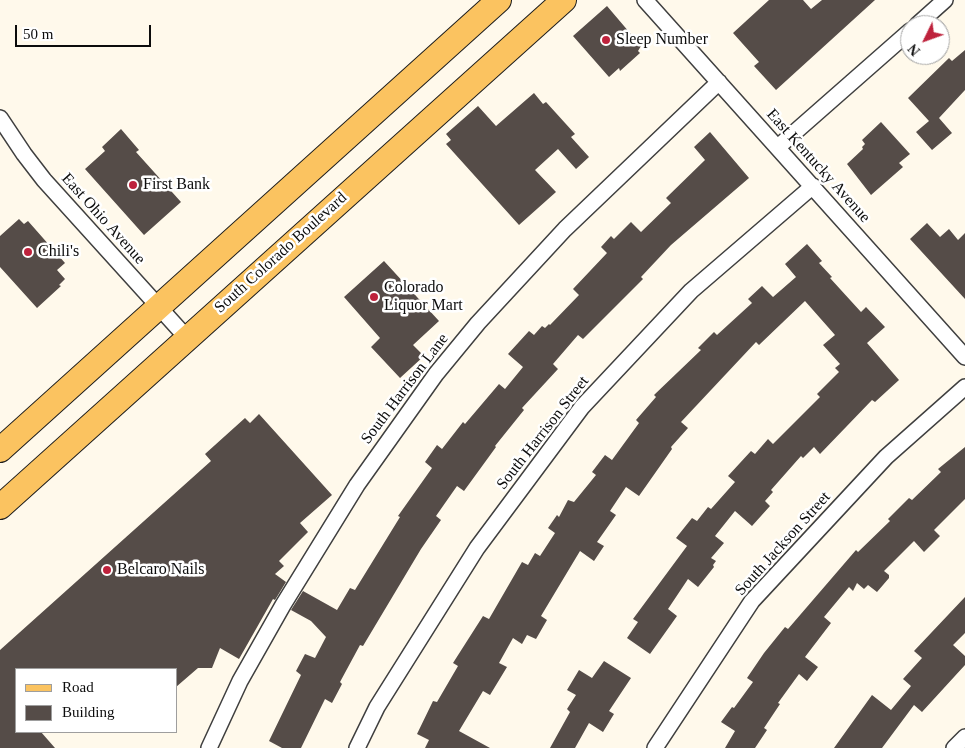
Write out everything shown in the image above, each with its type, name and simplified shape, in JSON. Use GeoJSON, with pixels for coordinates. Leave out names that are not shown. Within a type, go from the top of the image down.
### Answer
{"type":"FeatureCollection","features":[{"type":"Feature","properties":{"kind":"main road"},"geometry":{"type":"LineString","coordinates":[[0,450],[499,0]]}},
{"type":"Feature","properties":{"kind":"main road","name":"South Colorado Boulevard"},"geometry":{"type":"LineString","coordinates":[[0,506],[564,0]]}},
{"type":"Feature","properties":{"kind":"street","name":"East Kentucky Avenue"},"geometry":{"type":"LineString","coordinates":[[645,0],[964,353]]}},
{"type":"Feature","properties":{"kind":"street"},"geometry":{"type":"LineString","coordinates":[[928,15],[945,0]]}},
{"type":"Feature","properties":{"kind":"street"},"geometry":{"type":"LineString","coordinates":[[778,147],[900,40]]}},
{"type":"Feature","properties":{"kind":"street","name":"South Harrison Lane"},"geometry":{"type":"LineString","coordinates":[[209,748],[240,681],[283,605],[357,485],[436,374],[478,323],[565,229],[719,82]]}},
{"type":"Feature","properties":{"kind":"street","name":"East Ohio Avenue"},"geometry":{"type":"LineString","coordinates":[[0,118],[44,180],[188,338]]}},
{"type":"Feature","properties":{"kind":"street","name":"South Harrison Street"},"geometry":{"type":"LineString","coordinates":[[357,748],[382,699],[477,548],[582,407],[691,291],[813,186]]}},
{"type":"Feature","properties":{"kind":"street","name":"South Jackson Street"},"geometry":{"type":"LineString","coordinates":[[655,748],[752,601],[886,457],[965,388]]}},
{"type":"Feature","properties":{"kind":"street"},"geometry":{"type":"LineString","coordinates":[[954,748],[965,737]]}},
{"type":"Feature","properties":{"kind":"building"},"geometry":{"type":"Polygon","coordinates":[[[769,0],[803,0],[811,9],[822,0],[875,0],[776,90],[754,66],[759,62],[733,33],[769,0]]]}},
{"type":"Feature","properties":{"kind":"building","name":"Sleep Number"},"geometry":{"type":"Polygon","coordinates":[[[607,6],[641,46],[638,51],[640,53],[620,71],[619,68],[609,77],[573,36],[607,6]]]}},
{"type":"Feature","properties":{"kind":"building"},"geometry":{"type":"Polygon","coordinates":[[[965,50],[965,90],[939,118],[952,133],[932,150],[916,132],[929,121],[908,98],[942,65],[950,65],[950,59],[952,61],[965,50]]]}},
{"type":"Feature","properties":{"kind":"building"},"geometry":{"type":"Polygon","coordinates":[[[534,93],[543,104],[546,102],[575,134],[571,137],[589,157],[576,169],[558,149],[535,170],[556,192],[519,225],[446,144],[451,140],[446,134],[478,106],[496,126],[534,93]]]}},
{"type":"Feature","properties":{"kind":"building"},"geometry":{"type":"Polygon","coordinates":[[[881,122],[910,154],[899,163],[903,167],[871,195],[847,164],[863,149],[862,147],[865,144],[862,140],[881,122]]]}},
{"type":"Feature","properties":{"kind":"building","name":"First Bank"},"geometry":{"type":"Polygon","coordinates":[[[121,129],[139,150],[136,152],[181,202],[144,235],[85,169],[105,151],[102,147],[121,129]]]}},
{"type":"Feature","properties":{"kind":"building"},"geometry":{"type":"Polygon","coordinates":[[[710,132],[749,178],[671,245],[641,277],[643,279],[583,339],[578,335],[553,364],[558,369],[522,408],[524,410],[495,446],[464,491],[457,486],[436,516],[441,520],[421,549],[363,646],[360,645],[340,682],[342,684],[332,703],[325,699],[301,748],[282,748],[269,741],[301,675],[296,671],[305,654],[315,658],[326,637],[311,621],[291,610],[303,591],[337,610],[350,588],[355,590],[400,517],[398,516],[432,468],[425,462],[437,445],[442,449],[463,422],[465,424],[499,384],[505,389],[523,367],[508,354],[529,331],[534,335],[542,326],[545,328],[550,325],[579,295],[573,289],[607,253],[601,247],[611,236],[614,239],[631,222],[641,232],[671,203],[666,198],[705,160],[694,147],[710,132]]]}},
{"type":"Feature","properties":{"kind":"building","name":"Chili's"},"geometry":{"type":"Polygon","coordinates":[[[19,219],[24,224],[28,221],[65,263],[57,270],[65,279],[59,285],[61,286],[37,308],[0,267],[0,236],[19,219]]]}},
{"type":"Feature","properties":{"kind":"building"},"geometry":{"type":"Polygon","coordinates":[[[927,223],[940,237],[949,229],[958,240],[965,233],[965,299],[910,239],[927,223]]]}},
{"type":"Feature","properties":{"kind":"building"},"geometry":{"type":"Polygon","coordinates":[[[807,244],[822,261],[819,263],[832,277],[830,278],[861,312],[866,307],[885,327],[867,343],[899,380],[875,402],[872,400],[820,454],[814,447],[803,458],[801,456],[771,490],[773,492],[765,501],[770,506],[752,526],[735,511],[715,536],[724,543],[711,558],[716,561],[713,565],[714,567],[698,587],[688,579],[668,609],[677,616],[650,654],[627,638],[638,622],[633,619],[687,546],[676,538],[692,518],[697,521],[708,507],[711,509],[735,482],[728,476],[751,451],[755,454],[768,439],[773,444],[820,397],[817,394],[839,372],[835,368],[840,364],[823,345],[835,335],[805,301],[759,345],[756,342],[681,422],[688,428],[671,447],[672,449],[639,496],[626,487],[610,511],[616,515],[597,542],[604,546],[594,561],[580,551],[541,616],[547,620],[536,639],[527,635],[522,644],[513,638],[499,663],[507,667],[490,695],[483,691],[459,731],[490,748],[425,748],[429,740],[417,734],[433,701],[437,702],[458,666],[453,663],[483,616],[489,619],[522,562],[528,565],[535,553],[540,556],[555,533],[548,528],[557,515],[559,517],[568,500],[574,502],[596,475],[592,472],[605,455],[612,460],[639,423],[636,420],[656,397],[654,395],[701,350],[698,348],[714,332],[717,335],[752,303],[748,299],[762,286],[773,297],[796,277],[785,264],[807,244]]]}},
{"type":"Feature","properties":{"kind":"building"},"geometry":{"type":"Polygon","coordinates":[[[384,261],[439,321],[413,345],[424,356],[400,378],[371,347],[380,338],[344,297],[384,261]]]}},
{"type":"Feature","properties":{"kind":"building"},"geometry":{"type":"Polygon","coordinates":[[[259,414],[332,495],[300,523],[308,532],[279,561],[284,566],[275,574],[286,582],[275,600],[273,599],[239,659],[220,648],[212,668],[198,668],[178,685],[178,668],[15,668],[15,733],[42,733],[55,748],[0,748],[0,650],[211,461],[205,454],[245,418],[250,423],[259,414]]]}},
{"type":"Feature","properties":{"kind":"building"},"geometry":{"type":"Polygon","coordinates":[[[965,447],[965,499],[934,530],[940,536],[924,552],[914,541],[884,571],[889,575],[889,578],[877,592],[868,585],[864,589],[857,583],[853,591],[849,587],[824,617],[831,623],[805,657],[818,667],[807,681],[799,674],[778,703],[780,704],[764,728],[767,730],[755,748],[725,748],[735,731],[721,722],[753,682],[747,678],[764,653],[785,627],[788,629],[856,550],[858,552],[890,521],[888,519],[909,498],[912,500],[941,472],[938,469],[965,447]]]}},
{"type":"Feature","properties":{"kind":"building"},"geometry":{"type":"Polygon","coordinates":[[[965,597],[965,633],[953,645],[965,656],[965,665],[922,712],[914,705],[882,748],[834,748],[872,695],[891,710],[911,686],[903,679],[922,658],[914,651],[965,597]]]}},
{"type":"Feature","properties":{"kind":"building"},"geometry":{"type":"Polygon","coordinates":[[[604,661],[631,678],[609,711],[614,714],[603,732],[589,723],[575,748],[550,748],[570,712],[567,709],[576,695],[567,690],[579,670],[592,678],[604,661]]]}},
{"type":"Feature","properties":{"kind":"place","name":"Sleep Number"},"geometry":{"type":"Point","coordinates":[606,40]}},
{"type":"Feature","properties":{"kind":"place","name":"First Bank"},"geometry":{"type":"Point","coordinates":[133,185]}},
{"type":"Feature","properties":{"kind":"place","name":"Chili's"},"geometry":{"type":"Point","coordinates":[28,252]}},
{"type":"Feature","properties":{"kind":"place","name":"Colorado Liquor Mart"},"geometry":{"type":"Point","coordinates":[374,297]}},
{"type":"Feature","properties":{"kind":"place","name":"Belcaro Nails"},"geometry":{"type":"Point","coordinates":[107,570]}}]}
